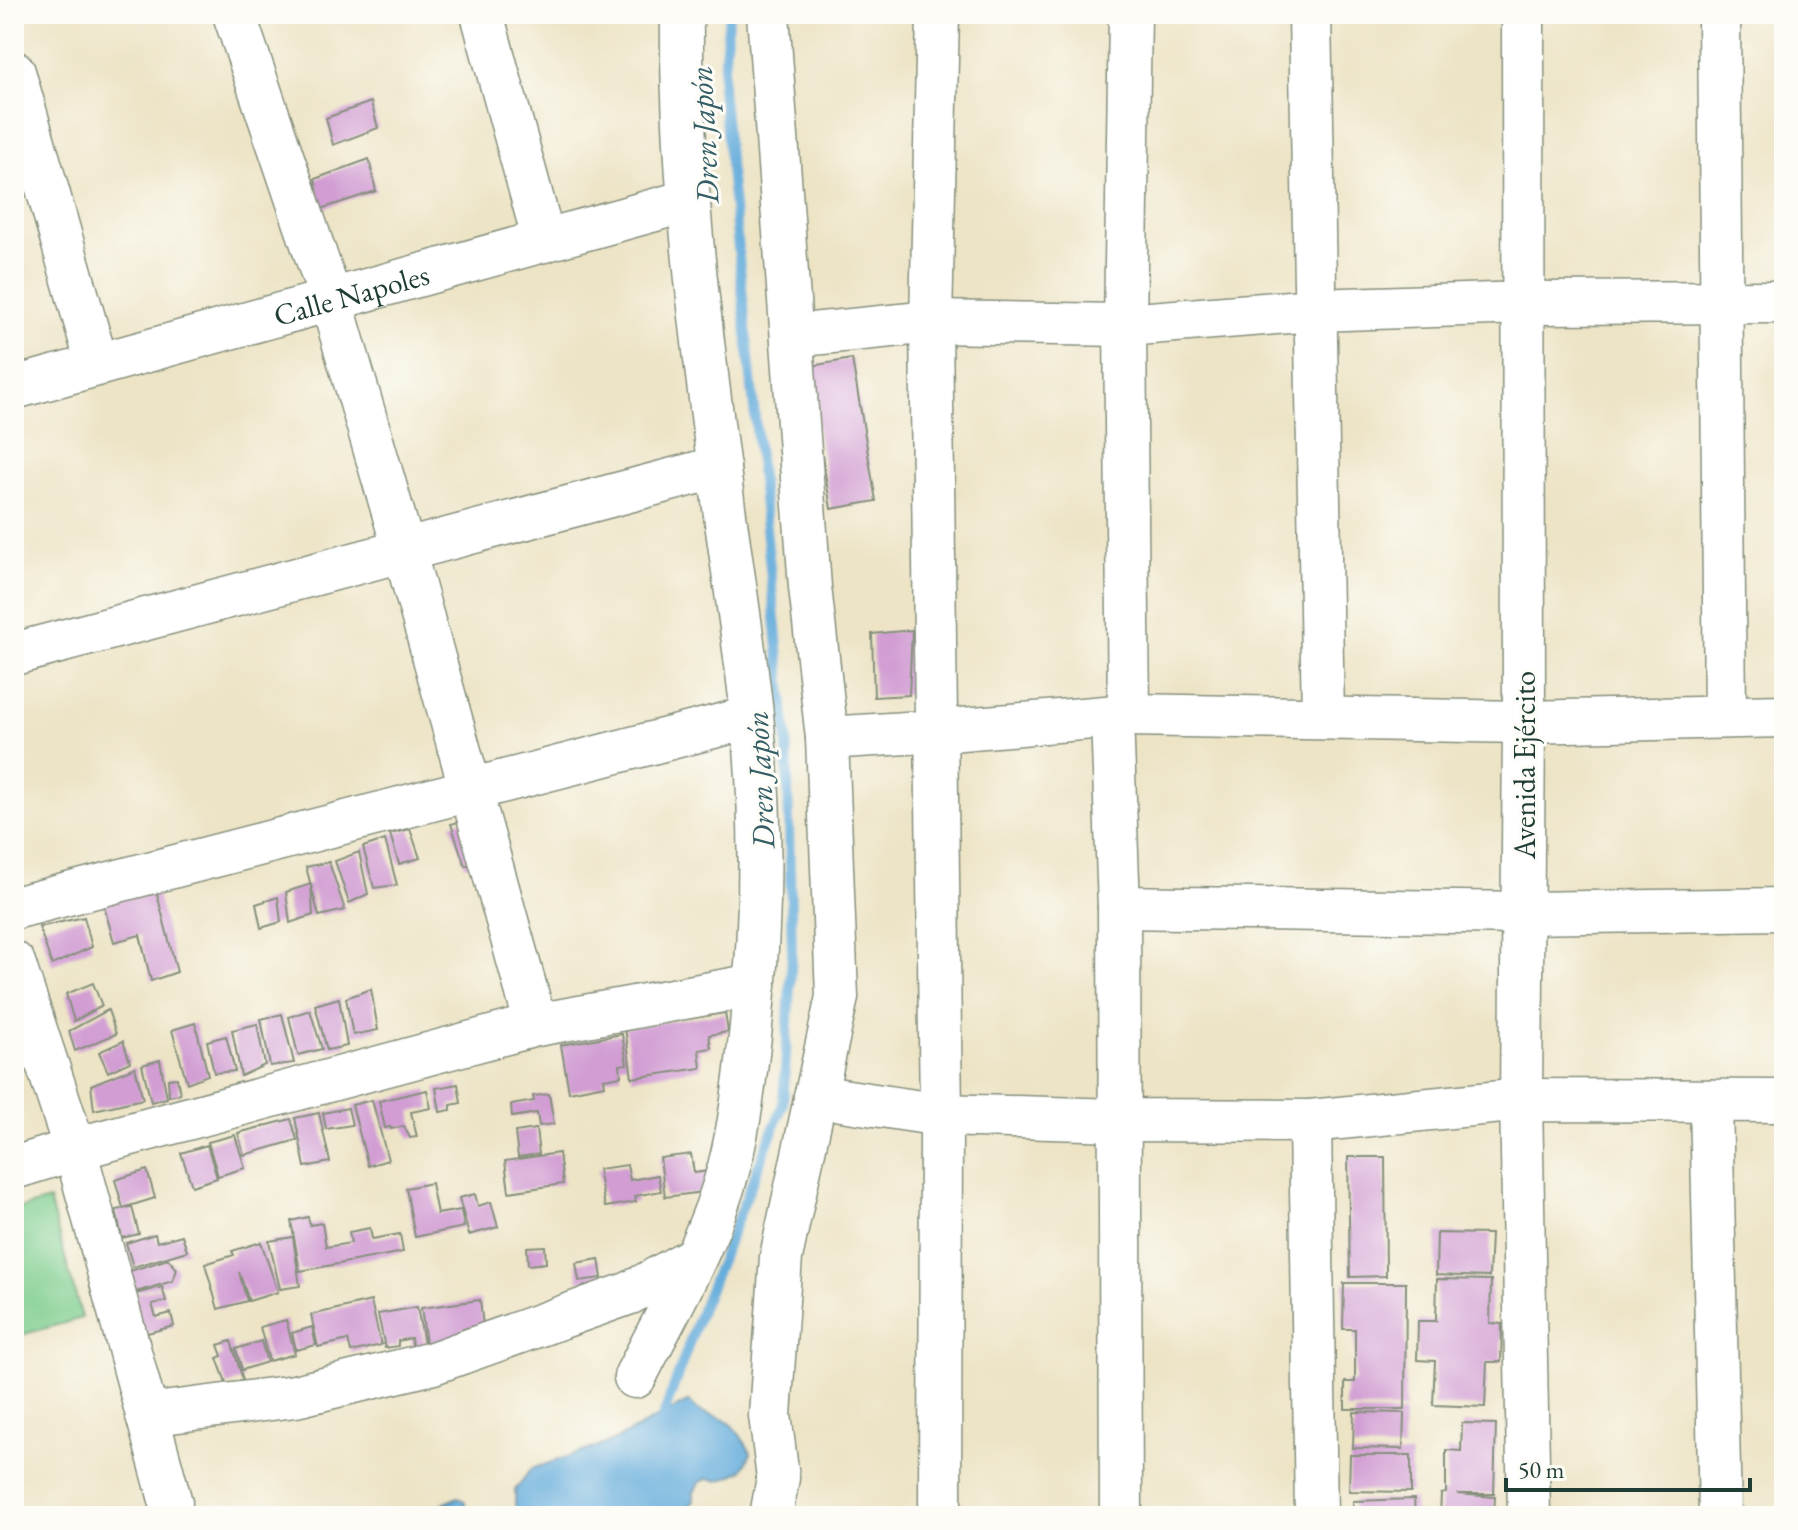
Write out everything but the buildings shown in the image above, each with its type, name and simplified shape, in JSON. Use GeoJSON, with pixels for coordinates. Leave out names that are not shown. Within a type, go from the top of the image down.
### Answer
{"type":"FeatureCollection","features":[{"type":"Feature","properties":{"kind":"street"},"geometry":{"type":"LineString","coordinates":[[234,14],[331,300],[536,1025]]}},
{"type":"Feature","properties":{"kind":"street"},"geometry":{"type":"LineString","coordinates":[[482,14],[544,241]]}},
{"type":"Feature","properties":{"kind":"street"},"geometry":{"type":"LineString","coordinates":[[635,1377],[711,1222],[729,1167],[744,1086],[755,985],[760,877],[752,717],[687,201],[681,95],[682,14]]}},
{"type":"Feature","properties":{"kind":"street"},"geometry":{"type":"LineString","coordinates":[[768,14],[810,587],[827,738],[837,997],[781,1257],[770,1415],[778,1478],[771,1516]]}},
{"type":"Feature","properties":{"kind":"street"},"geometry":{"type":"LineString","coordinates":[[938,14],[931,322],[941,1115],[940,1516]]}},
{"type":"Feature","properties":{"kind":"street"},"geometry":{"type":"LineString","coordinates":[[1121,1516],[1119,907],[1130,14]]}},
{"type":"Feature","properties":{"kind":"street"},"geometry":{"type":"LineString","coordinates":[[1310,14],[1323,717]]}},
{"type":"Feature","properties":{"kind":"street","name":"Avenida Ejército"},"geometry":{"type":"LineString","coordinates":[[1523,14],[1521,1100],[1529,1516]]}},
{"type":"Feature","properties":{"kind":"street"},"geometry":{"type":"LineString","coordinates":[[1719,14],[1725,717]]}},
{"type":"Feature","properties":{"kind":"street"},"geometry":{"type":"LineString","coordinates":[[14,72],[97,364]]}},
{"type":"Feature","properties":{"kind":"street","name":"Calle Napoles"},"geometry":{"type":"LineString","coordinates":[[14,388],[687,201]]}},
{"type":"Feature","properties":{"kind":"street"},"geometry":{"type":"LineString","coordinates":[[792,336],[931,322],[1125,325],[1314,310],[1524,303],[1784,302]]}},
{"type":"Feature","properties":{"kind":"street"},"geometry":{"type":"LineString","coordinates":[[14,654],[719,467]]}},
{"type":"Feature","properties":{"kind":"street"},"geometry":{"type":"LineString","coordinates":[[827,738],[1121,716],[1524,722],[1784,716]]}},
{"type":"Feature","properties":{"kind":"street"},"geometry":{"type":"LineString","coordinates":[[14,908],[752,717]]}},
{"type":"Feature","properties":{"kind":"street"},"geometry":{"type":"LineString","coordinates":[[1119,907],[1523,913],[1784,909]]}},
{"type":"Feature","properties":{"kind":"street"},"geometry":{"type":"LineString","coordinates":[[14,963],[75,1149],[171,1503]]}},
{"type":"Feature","properties":{"kind":"street"},"geometry":{"type":"LineString","coordinates":[[14,1168],[536,1025],[755,985]]}},
{"type":"Feature","properties":{"kind":"street"},"geometry":{"type":"LineString","coordinates":[[815,1096],[941,1115],[1310,1121],[1521,1100],[1784,1101]]}},
{"type":"Feature","properties":{"kind":"street"},"geometry":{"type":"LineString","coordinates":[[1711,1101],[1720,1516]]}},
{"type":"Feature","properties":{"kind":"street"},"geometry":{"type":"LineString","coordinates":[[1310,1121],[1316,1516]]}},
{"type":"Feature","properties":{"kind":"street"},"geometry":{"type":"LineString","coordinates":[[147,1415],[295,1396],[433,1363],[630,1293],[694,1258]]}},
{"type":"Feature","properties":{"kind":"green space"},"geometry":{"type":"Polygon","coordinates":[[[49,1200],[82,1318],[14,1337],[14,1210],[49,1200]]]}},
{"type":"Feature","properties":{"kind":"water"},"geometry":{"type":"Polygon","coordinates":[[[689,1401],[702,1412],[728,1422],[751,1453],[742,1471],[718,1481],[709,1478],[700,1482],[694,1492],[694,1501],[679,1516],[515,1516],[515,1490],[531,1469],[609,1443],[689,1401]]]}},
{"type":"Feature","properties":{"kind":"water"},"geometry":{"type":"Polygon","coordinates":[[[458,1497],[464,1501],[469,1516],[417,1516],[458,1497]]]}},
{"type":"Feature","properties":{"kind":"waterway","name":"Dren Japón"},"geometry":{"type":"LineString","coordinates":[[660,1425],[700,1313],[783,1105],[792,953],[787,738],[722,88],[729,14]]}}]}
